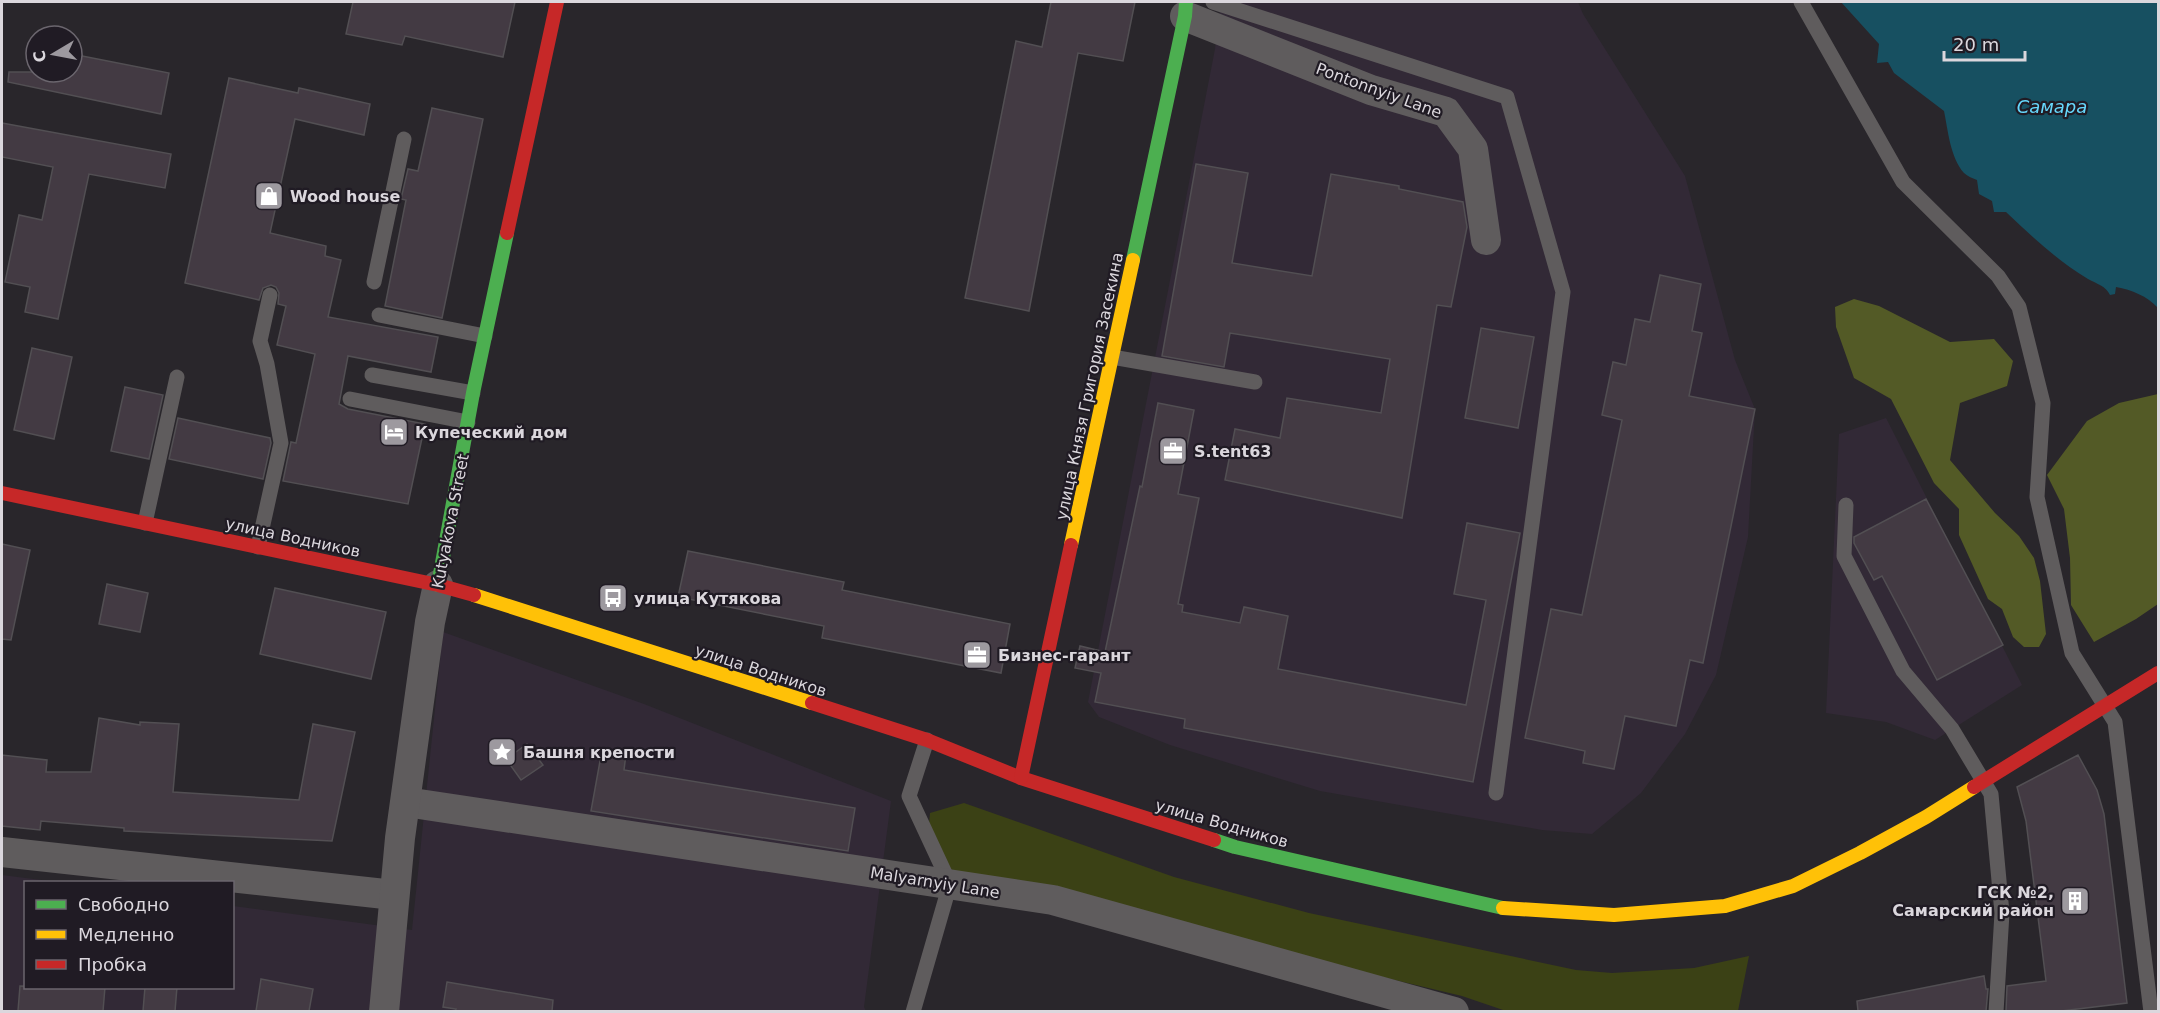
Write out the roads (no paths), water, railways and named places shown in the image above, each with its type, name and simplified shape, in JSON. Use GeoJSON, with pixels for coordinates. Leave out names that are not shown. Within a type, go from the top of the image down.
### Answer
{"type":"FeatureCollection","features":[{"type":"Feature","properties":{"kind":"main road","name":"Kutyakova Street"},"geometry":{"type":"LineString","coordinates":[[438,585],[473,393],[557,2]]}},
{"type":"Feature","properties":{"kind":"main road","name":"улица Князя Григория Засекина"},"geometry":{"type":"LineString","coordinates":[[1021,778],[1186,9]]}},
{"type":"Feature","properties":{"kind":"main road","name":"улица Водников"},"geometry":{"type":"LineString","coordinates":[[2,493],[438,585],[494,600],[927,740],[1021,778],[1235,847],[1503,908],[1614,915],[1725,906],[1793,886],[1926,817],[2158,673]]}},
{"type":"Feature","properties":{"kind":"street","name":"Pontonnyiy Lane"},"geometry":{"type":"LineString","coordinates":[[1186,9],[1371,90],[1446,112],[1473,149],[1486,240]]}},
{"type":"Feature","properties":{"kind":"street","name":"Kutyakova Street"},"geometry":{"type":"LineString","coordinates":[[384,1011],[394,895],[430,622],[438,585]]}},
{"type":"Feature","properties":{"kind":"street","name":"Malyarnyiy Lane"},"geometry":{"type":"LineString","coordinates":[[406,802],[1053,900],[1441,1010]]}},
{"type":"Feature","properties":{"kind":"street"},"geometry":{"type":"LineString","coordinates":[[2,852],[394,895]]}},
{"type":"Feature","properties":{"kind":"lane"},"geometry":{"type":"LineString","coordinates":[[1213,2],[1507,97],[1563,292],[1496,793]]}},
{"type":"Feature","properties":{"kind":"lane"},"geometry":{"type":"LineString","coordinates":[[1801,2],[1903,182],[1998,276],[2019,307],[2043,402],[2037,497],[2072,653],[2115,722],[2151,1011]]}},
{"type":"Feature","properties":{"kind":"lane"},"geometry":{"type":"LineString","coordinates":[[374,282],[404,139]]}},
{"type":"Feature","properties":{"kind":"lane"},"geometry":{"type":"LineString","coordinates":[[258,547],[281,443],[267,364],[260,341],[270,295]]}},
{"type":"Feature","properties":{"kind":"lane"},"geometry":{"type":"LineString","coordinates":[[379,315],[485,336]]}},
{"type":"Feature","properties":{"kind":"lane"},"geometry":{"type":"LineString","coordinates":[[1112,357],[1255,382]]}},
{"type":"Feature","properties":{"kind":"lane"},"geometry":{"type":"LineString","coordinates":[[372,375],[473,393]]}},
{"type":"Feature","properties":{"kind":"lane"},"geometry":{"type":"LineString","coordinates":[[145,523],[177,377]]}},
{"type":"Feature","properties":{"kind":"lane"},"geometry":{"type":"LineString","coordinates":[[350,399],[468,423]]}},
{"type":"Feature","properties":{"kind":"lane"},"geometry":{"type":"LineString","coordinates":[[1846,505],[1844,556],[1903,671],[1952,729],[1991,794],[2002,913],[1996,1011]]}},
{"type":"Feature","properties":{"kind":"lane"},"geometry":{"type":"LineString","coordinates":[[913,1011],[950,884],[909,796],[927,740]]}},
{"type":"Feature","properties":{"kind":"water","name":"Самара"},"geometry":{"type":"Polygon","coordinates":[[[1841,2],[2158,2],[2158,308],[2144,297],[2122,288],[2116,287],[2115,294],[2110,295],[2104,287],[2055,256],[2006,212],[1994,212],[1992,201],[1979,194],[1977,180],[1968,176],[1959,167],[1950,143],[1944,111],[1894,73],[1888,62],[1877,63],[1879,44],[1841,2]]]}},
{"type":"Feature","properties":{"kind":"place","name":"Wood house"},"geometry":{"type":"Point","coordinates":[269,196]}},
{"type":"Feature","properties":{"kind":"place","name":"Купеческий дом"},"geometry":{"type":"Point","coordinates":[394,432]}},
{"type":"Feature","properties":{"kind":"place","name":"S.tent63"},"geometry":{"type":"Point","coordinates":[1173,451]}},
{"type":"Feature","properties":{"kind":"place","name":"улица Кутякова"},"geometry":{"type":"Point","coordinates":[613,598]}},
{"type":"Feature","properties":{"kind":"place","name":"Бизнес-гарант"},"geometry":{"type":"Point","coordinates":[977,655]}},
{"type":"Feature","properties":{"kind":"place","name":"Башня крепости"},"geometry":{"type":"Point","coordinates":[502,752]}},
{"type":"Feature","properties":{"kind":"place","name":"ГСК №2, Самарский район"},"geometry":{"type":"Point","coordinates":[2075,901]}}]}
